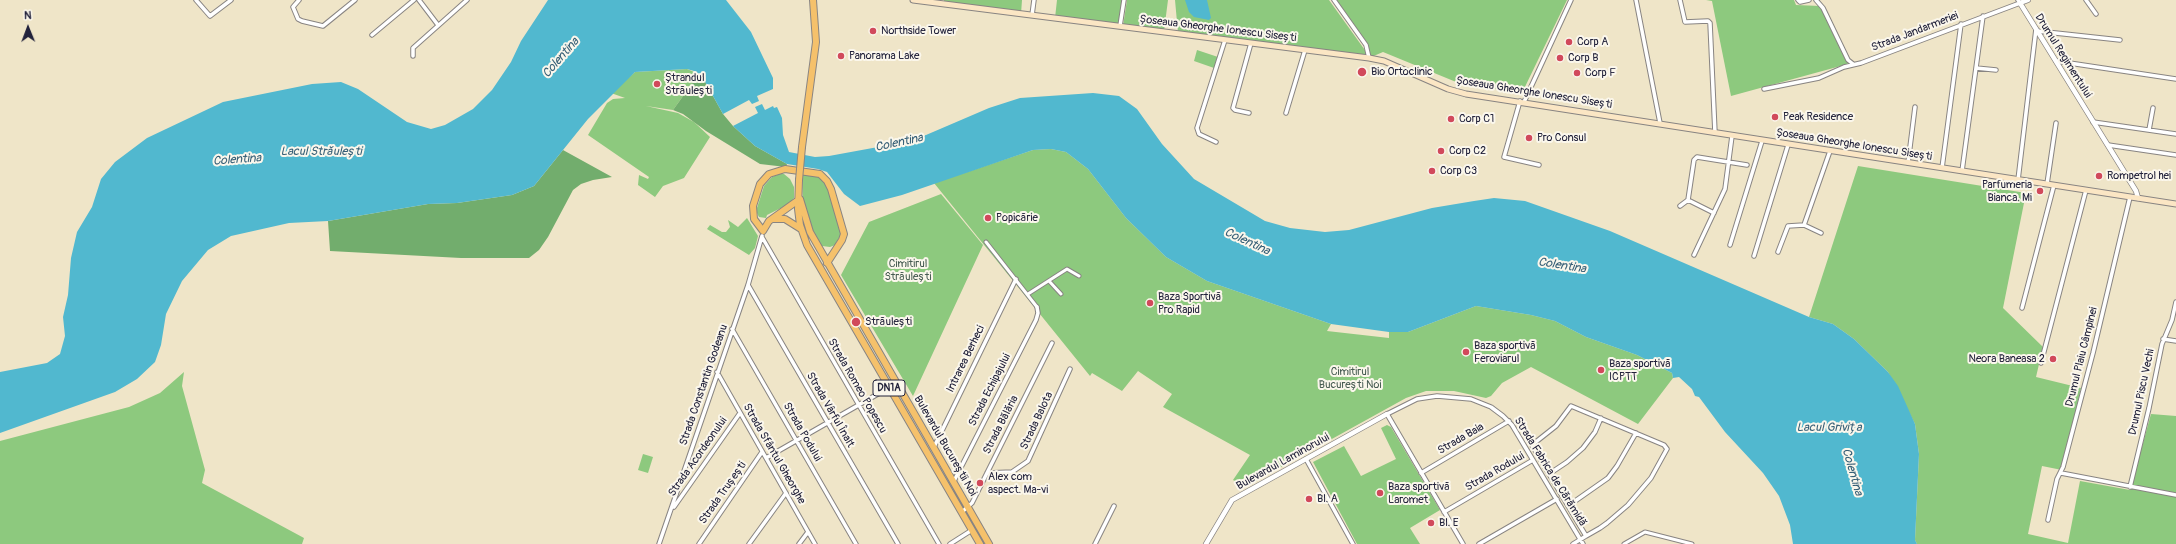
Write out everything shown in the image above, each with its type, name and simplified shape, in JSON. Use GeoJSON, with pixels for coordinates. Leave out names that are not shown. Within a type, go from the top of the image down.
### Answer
{"type":"FeatureCollection","features":[{"type":"Feature","properties":{"kind":"main road","name":"Bulevardul Bucureștii Noi"},"geometry":{"type":"LineString","coordinates":[[813,0],[816,42],[802,147],[797,201],[801,229],[816,262],[980,544]]}},
{"type":"Feature","properties":{"kind":"main road","name":"Șoseaua Gheorghe Ionescu Sisești"},"geometry":{"type":"LineString","coordinates":[[913,0],[944,2],[1032,15],[1369,58],[1388,63],[1452,90],[1660,123],[1762,141],[2176,204]]}},
{"type":"Feature","properties":{"kind":"main road"},"geometry":{"type":"LineString","coordinates":[[762,234],[752,210],[760,184],[764,178],[772,172],[780,170],[814,172],[824,177],[830,185],[844,234],[842,240],[827,263]]}},
{"type":"Feature","properties":{"kind":"main road","name":"Bulevardul Bucureștii Noi"},"geometry":{"type":"LineString","coordinates":[[798,187],[807,224],[820,250],[989,544]]}},
{"type":"Feature","properties":{"kind":"main road"},"geometry":{"type":"LineString","coordinates":[[762,234],[766,224],[797,201]]}},
{"type":"Feature","properties":{"kind":"main road"},"geometry":{"type":"LineString","coordinates":[[772,219],[785,218],[801,229]]}},
{"type":"Feature","properties":{"kind":"main road"},"geometry":{"type":"LineString","coordinates":[[820,250],[835,249]]}},
{"type":"Feature","properties":{"kind":"street"},"geometry":{"type":"LineString","coordinates":[[196,0],[210,16],[231,0]]}},
{"type":"Feature","properties":{"kind":"street"},"geometry":{"type":"LineString","coordinates":[[299,0],[295,3],[294,13],[298,19],[323,26],[355,0]]}},
{"type":"Feature","properties":{"kind":"street"},"geometry":{"type":"LineString","coordinates":[[372,35],[414,0]]}},
{"type":"Feature","properties":{"kind":"street"},"geometry":{"type":"LineString","coordinates":[[419,0],[438,25]]}},
{"type":"Feature","properties":{"kind":"street"},"geometry":{"type":"LineString","coordinates":[[413,56],[411,52],[412,48],[467,0]]}},
{"type":"Feature","properties":{"kind":"street"},"geometry":{"type":"LineString","coordinates":[[1032,15],[1034,0]]}},
{"type":"Feature","properties":{"kind":"street"},"geometry":{"type":"LineString","coordinates":[[1120,26],[1124,0]]}},
{"type":"Feature","properties":{"kind":"street"},"geometry":{"type":"LineString","coordinates":[[1334,0],[1366,45],[1369,58]]}},
{"type":"Feature","properties":{"kind":"street"},"geometry":{"type":"LineString","coordinates":[[1538,165],[1504,157],[1522,102],[1571,0]]}},
{"type":"Feature","properties":{"kind":"street"},"geometry":{"type":"LineString","coordinates":[[1636,0],[1660,123]]}},
{"type":"Feature","properties":{"kind":"street"},"geometry":{"type":"LineString","coordinates":[[1680,0],[1685,22],[1708,21],[1710,23],[1715,133]]}},
{"type":"Feature","properties":{"kind":"street"},"geometry":{"type":"LineString","coordinates":[[1798,0],[1800,2],[1809,0]]}},
{"type":"Feature","properties":{"kind":"street"},"geometry":{"type":"LineString","coordinates":[[1816,0],[1823,8],[1848,60],[1854,64]]}},
{"type":"Feature","properties":{"kind":"street","name":"Strada Jandarmeriei"},"geometry":{"type":"LineString","coordinates":[[1764,89],[1819,78],[2019,2],[2028,0]]}},
{"type":"Feature","properties":{"kind":"street"},"geometry":{"type":"LineString","coordinates":[[2086,0],[2096,14]]}},
{"type":"Feature","properties":{"kind":"street","name":"Drumul Regimentului"},"geometry":{"type":"LineString","coordinates":[[2019,2],[2136,191],[2138,198]]}},
{"type":"Feature","properties":{"kind":"street"},"geometry":{"type":"LineString","coordinates":[[1962,171],[1983,16]]}},
{"type":"Feature","properties":{"kind":"street","name":"Șoseaua Gheorghe Ionescu Sisești"},"geometry":{"type":"LineString","coordinates":[[1942,168],[1961,24]]}},
{"type":"Feature","properties":{"kind":"street"},"geometry":{"type":"LineString","coordinates":[[2018,180],[2036,30],[2120,40]]}},
{"type":"Feature","properties":{"kind":"street"},"geometry":{"type":"LineString","coordinates":[[1216,142],[1199,134],[1197,128],[1225,40]]}},
{"type":"Feature","properties":{"kind":"street"},"geometry":{"type":"LineString","coordinates":[[1249,113],[1234,110],[1233,108],[1252,43]]}},
{"type":"Feature","properties":{"kind":"street"},"geometry":{"type":"LineString","coordinates":[[1286,113],[1305,50]]}},
{"type":"Feature","properties":{"kind":"street"},"geometry":{"type":"LineString","coordinates":[[2056,61],[2176,79]]}},
{"type":"Feature","properties":{"kind":"street"},"geometry":{"type":"LineString","coordinates":[[1976,68],[1996,70]]}},
{"type":"Feature","properties":{"kind":"street"},"geometry":{"type":"LineString","coordinates":[[1908,163],[1915,108]]}},
{"type":"Feature","properties":{"kind":"street"},"geometry":{"type":"LineString","coordinates":[[2150,130],[2153,108]]}},
{"type":"Feature","properties":{"kind":"street"},"geometry":{"type":"LineString","coordinates":[[2093,122],[2176,134]]}},
{"type":"Feature","properties":{"kind":"street"},"geometry":{"type":"LineString","coordinates":[[2047,184],[2056,123]]}},
{"type":"Feature","properties":{"kind":"street"},"geometry":{"type":"LineString","coordinates":[[1694,255],[1725,190],[1732,136]]}},
{"type":"Feature","properties":{"kind":"street"},"geometry":{"type":"LineString","coordinates":[[1730,245],[1762,141]]}},
{"type":"Feature","properties":{"kind":"street"},"geometry":{"type":"LineString","coordinates":[[1754,256],[1788,145]]}},
{"type":"Feature","properties":{"kind":"street"},"geometry":{"type":"LineString","coordinates":[[2108,145],[2176,155]]}},
{"type":"Feature","properties":{"kind":"street"},"geometry":{"type":"LineString","coordinates":[[1804,225],[1830,151]]}},
{"type":"Feature","properties":{"kind":"street"},"geometry":{"type":"LineString","coordinates":[[1680,206],[1688,200],[1694,160],[1697,158],[1748,165]]}},
{"type":"Feature","properties":{"kind":"street"},"geometry":{"type":"LineString","coordinates":[[2022,308],[2054,185]]}},
{"type":"Feature","properties":{"kind":"street"},"geometry":{"type":"LineString","coordinates":[[2041,362],[2086,190]]}},
{"type":"Feature","properties":{"kind":"street","name":"Drumul Plaiu Câmpinei"},"geometry":{"type":"LineString","coordinates":[[2048,520],[2057,479],[2061,473],[2093,353],[2130,197]]}},
{"type":"Feature","properties":{"kind":"street"},"geometry":{"type":"LineString","coordinates":[[1688,200],[1714,212]]}},
{"type":"Feature","properties":{"kind":"street"},"geometry":{"type":"LineString","coordinates":[[1778,252],[1788,226],[1804,225],[1821,233]]}},
{"type":"Feature","properties":{"kind":"street","name":"Strada Constantin Godeanu"},"geometry":{"type":"LineString","coordinates":[[660,544],[717,372],[748,285],[762,234]]}},
{"type":"Feature","properties":{"kind":"street","name":"Strada Romeo Popescu"},"geometry":{"type":"LineString","coordinates":[[762,234],[857,405],[939,544]]}},
{"type":"Feature","properties":{"kind":"street"},"geometry":{"type":"LineString","coordinates":[[986,242],[1037,307]]}},
{"type":"Feature","properties":{"kind":"street"},"geometry":{"type":"LineString","coordinates":[[1028,294],[1067,269],[1079,276]]}},
{"type":"Feature","properties":{"kind":"street","name":"Intrarea Berheci"},"geometry":{"type":"LineString","coordinates":[[934,447],[1016,279]]}},
{"type":"Feature","properties":{"kind":"street"},"geometry":{"type":"LineString","coordinates":[[1049,281],[1061,294]]}},
{"type":"Feature","properties":{"kind":"street","name":"Strada Vârful Înalt"},"geometry":{"type":"LineString","coordinates":[[748,285],[898,544]]}},
{"type":"Feature","properties":{"kind":"street","name":"Drumul Piscu Vechi"},"geometry":{"type":"LineString","coordinates":[[2130,487],[2149,408],[2163,339],[2172,320],[2176,302]]}},
{"type":"Feature","properties":{"kind":"street","name":"Strada Echipajului"},"geometry":{"type":"LineString","coordinates":[[954,481],[1036,320],[1038,313],[1037,307]]}},
{"type":"Feature","properties":{"kind":"street","name":"Strada Podului"},"geometry":{"type":"LineString","coordinates":[[732,329],[856,544]]}},
{"type":"Feature","properties":{"kind":"street"},"geometry":{"type":"LineString","coordinates":[[2163,339],[2176,341]]}},
{"type":"Feature","properties":{"kind":"street","name":"Strada Bălăria"},"geometry":{"type":"LineString","coordinates":[[962,512],[968,507],[987,473],[1052,343]]}},
{"type":"Feature","properties":{"kind":"street","name":"Strada Balota"},"geometry":{"type":"LineString","coordinates":[[987,473],[1012,472],[1028,461],[1070,369]]}},
{"type":"Feature","properties":{"kind":"street","name":"Strada Sfântul Gheorghe"},"geometry":{"type":"LineString","coordinates":[[717,372],[815,544]]}},
{"type":"Feature","properties":{"kind":"street"},"geometry":{"type":"LineString","coordinates":[[766,458],[897,383]]}},
{"type":"Feature","properties":{"kind":"street","name":"Strada Fabrica de Cărămidă"},"geometry":{"type":"LineString","coordinates":[[1387,414],[1417,399],[1448,396],[1483,402],[1497,410],[1509,421],[1583,544]]}},
{"type":"Feature","properties":{"kind":"street","name":"Strada Fabrica de Cărămidă"},"geometry":{"type":"LineString","coordinates":[[1586,536],[1532,443],[1556,426],[1570,406],[1574,406],[1601,418]]}},
{"type":"Feature","properties":{"kind":"street","name":"Strada Acordeonului"},"geometry":{"type":"LineString","coordinates":[[671,511],[740,413]]}},
{"type":"Feature","properties":{"kind":"street"},"geometry":{"type":"LineString","coordinates":[[1387,414],[1463,544]]}},
{"type":"Feature","properties":{"kind":"street","name":"Bulevardul Laminorului"},"geometry":{"type":"LineString","coordinates":[[1206,544],[1232,500],[1387,414]]}},
{"type":"Feature","properties":{"kind":"street"},"geometry":{"type":"LineString","coordinates":[[1549,474],[1567,462],[1583,448],[1595,432],[1601,418],[1664,444],[1667,453],[1643,490],[1619,513],[1573,544]]}},
{"type":"Feature","properties":{"kind":"street","name":"Strada Baia"},"geometry":{"type":"LineString","coordinates":[[1421,473],[1509,421]]}},
{"type":"Feature","properties":{"kind":"street"},"geometry":{"type":"LineString","coordinates":[[1568,506],[1608,478],[1617,466],[1636,433]]}},
{"type":"Feature","properties":{"kind":"street","name":"Strada Trușești"},"geometry":{"type":"LineString","coordinates":[[699,544],[762,452]]}},
{"type":"Feature","properties":{"kind":"street"},"geometry":{"type":"LineString","coordinates":[[1306,459],[1353,544]]}},
{"type":"Feature","properties":{"kind":"street","name":"Strada Rodului"},"geometry":{"type":"LineString","coordinates":[[1444,512],[1533,460]]}},
{"type":"Feature","properties":{"kind":"street"},"geometry":{"type":"LineString","coordinates":[[2061,473],[2176,495]]}},
{"type":"Feature","properties":{"kind":"street"},"geometry":{"type":"LineString","coordinates":[[749,544],[786,493]]}},
{"type":"Feature","properties":{"kind":"street"},"geometry":{"type":"LineString","coordinates":[[1479,544],[1557,499]]}},
{"type":"Feature","properties":{"kind":"street"},"geometry":{"type":"LineString","coordinates":[[1095,544],[1114,506]]}},
{"type":"Feature","properties":{"kind":"street"},"geometry":{"type":"LineString","coordinates":[[950,544],[972,530]]}},
{"type":"Feature","properties":{"kind":"street"},"geometry":{"type":"LineString","coordinates":[[799,544],[808,532]]}},
{"type":"Feature","properties":{"kind":"street"},"geometry":{"type":"LineString","coordinates":[[1624,544],[1645,532],[1692,544]]}},
{"type":"Feature","properties":{"kind":"green space"},"geometry":{"type":"Polygon","coordinates":[[[944,0],[1022,0],[1021,14],[944,4],[944,0]]]}},
{"type":"Feature","properties":{"kind":"green space"},"geometry":{"type":"Polygon","coordinates":[[[1057,0],[1124,0],[1120,26],[1055,18],[1057,0]]]}},
{"type":"Feature","properties":{"kind":"green space"},"geometry":{"type":"Polygon","coordinates":[[[1127,0],[1168,0],[1164,31],[1123,26],[1127,0]]]}},
{"type":"Feature","properties":{"kind":"green space"},"geometry":{"type":"Polygon","coordinates":[[[1175,0],[1329,0],[1367,53],[1367,57],[1178,33],[1175,0]]]}},
{"type":"Feature","properties":{"kind":"green space"},"geometry":{"type":"Polygon","coordinates":[[[1336,0],[1567,0],[1522,93],[1461,84],[1383,52],[1369,58],[1366,45],[1336,0]]]}},
{"type":"Feature","properties":{"kind":"green space"},"geometry":{"type":"Polygon","coordinates":[[[1706,0],[1794,0],[1796,5],[1820,6],[1848,64],[1731,96],[1712,1],[1706,0]]]}},
{"type":"Feature","properties":{"kind":"green space"},"geometry":{"type":"Polygon","coordinates":[[[1197,50],[1218,57],[1214,68],[1194,61],[1197,50]]]}},
{"type":"Feature","properties":{"kind":"green space"},"geometry":{"type":"Polygon","coordinates":[[[687,69],[699,74],[673,110],[646,106],[678,113],[694,122],[710,137],[684,178],[663,186],[655,197],[638,185],[639,175],[648,179],[649,177],[588,135],[607,103],[613,99],[625,98],[611,93],[635,72],[687,69]]]}},
{"type":"Feature","properties":{"kind":"green space"},"geometry":{"type":"Polygon","coordinates":[[[699,74],[703,78],[723,114],[733,126],[755,146],[787,164],[786,167],[760,164],[706,131],[683,114],[673,110],[699,74]]]}},
{"type":"Feature","properties":{"kind":"green space","name":"Baza Sportivă Pro Rapid"},"geometry":{"type":"Polygon","coordinates":[[[1051,149],[1066,152],[1088,169],[1126,218],[1166,257],[1207,281],[1331,324],[1327,331],[1389,338],[1389,332],[1408,332],[1476,306],[1531,315],[1555,321],[1586,337],[1637,355],[1672,373],[1673,378],[1638,424],[1531,367],[1502,383],[1491,396],[1486,398],[1454,391],[1426,391],[1406,398],[1245,487],[1233,480],[1250,455],[1163,407],[1172,394],[1138,371],[1122,391],[1092,373],[1090,376],[934,183],[1033,150],[1051,149]]]}},
{"type":"Feature","properties":{"kind":"green space"},"geometry":{"type":"Polygon","coordinates":[[[563,150],[612,177],[593,180],[581,184],[573,190],[548,237],[539,250],[529,258],[461,258],[330,251],[328,221],[428,204],[457,203],[512,195],[534,186],[563,150]]]}},
{"type":"Feature","properties":{"kind":"green space"},"geometry":{"type":"Polygon","coordinates":[[[1858,166],[2026,193],[2003,308],[2043,347],[2036,377],[2081,388],[2062,470],[2042,466],[2028,534],[2068,543],[2080,481],[2130,490],[2151,414],[2176,416],[2176,544],[1917,544],[1915,540],[1919,454],[1915,424],[1888,372],[1854,339],[1833,324],[1809,317],[1858,166]]]}},
{"type":"Feature","properties":{"kind":"green space"},"geometry":{"type":"Polygon","coordinates":[[[802,173],[819,176],[827,184],[841,234],[835,245],[830,247],[822,246],[815,238],[803,204],[802,173]]]}},
{"type":"Feature","properties":{"kind":"green space"},"geometry":{"type":"Polygon","coordinates":[[[779,174],[784,174],[790,179],[794,187],[794,198],[789,204],[767,215],[766,218],[759,217],[756,211],[764,186],[772,177],[779,174]]]}},
{"type":"Feature","properties":{"kind":"green space","name":"Cimitirul Străulești"},"geometry":{"type":"Polygon","coordinates":[[[941,194],[983,245],[913,396],[841,275],[869,222],[941,194]]]}},
{"type":"Feature","properties":{"kind":"green space"},"geometry":{"type":"Polygon","coordinates":[[[747,218],[758,236],[755,248],[749,255],[707,229],[710,225],[722,232],[726,232],[730,227],[728,220],[738,227],[747,218]]]}},
{"type":"Feature","properties":{"kind":"green space"},"geometry":{"type":"Polygon","coordinates":[[[184,372],[182,386],[205,470],[202,483],[304,538],[302,544],[0,544],[0,441],[129,407],[160,393],[184,372]]]}},
{"type":"Feature","properties":{"kind":"green space","name":"Baza sportivă Laromet"},"geometry":{"type":"Polygon","coordinates":[[[1387,425],[1391,427],[1440,510],[1410,528],[1420,544],[1357,544],[1313,462],[1344,446],[1361,476],[1396,459],[1381,428],[1387,425]]]}},
{"type":"Feature","properties":{"kind":"green space"},"geometry":{"type":"Polygon","coordinates":[[[643,454],[653,457],[648,473],[638,470],[643,454]]]}},
{"type":"Feature","properties":{"kind":"water","name":"Lacul Străulești"},"geometry":{"type":"Polygon","coordinates":[[[548,0],[726,0],[751,32],[773,78],[773,89],[757,96],[759,101],[752,104],[749,100],[723,114],[703,78],[694,71],[687,69],[635,72],[588,119],[534,186],[512,195],[457,203],[428,204],[328,221],[289,223],[231,236],[208,250],[182,281],[166,314],[161,345],[155,362],[137,379],[115,392],[0,433],[0,372],[47,363],[60,354],[65,336],[63,317],[68,295],[71,258],[77,232],[92,207],[101,179],[115,162],[147,138],[223,102],[312,84],[341,82],[358,89],[407,122],[431,129],[445,125],[473,109],[492,90],[511,62],[521,41],[548,0]]]}},
{"type":"Feature","properties":{"kind":"water"},"geometry":{"type":"Polygon","coordinates":[[[1185,0],[1207,0],[1211,18],[1209,20],[1194,17],[1189,12],[1185,0]]]}},
{"type":"Feature","properties":{"kind":"water","name":"Lacul Grivița"},"geometry":{"type":"Polygon","coordinates":[[[1093,93],[1119,96],[1137,109],[1162,144],[1194,179],[1265,221],[1290,228],[1325,232],[1349,230],[1432,208],[1474,201],[1494,198],[1525,201],[1610,231],[1809,317],[1833,324],[1854,339],[1888,372],[1898,386],[1915,424],[1919,454],[1915,540],[1917,544],[1793,544],[1790,525],[1779,496],[1763,473],[1725,432],[1699,397],[1695,396],[1692,389],[1679,377],[1673,378],[1672,373],[1637,355],[1586,337],[1555,321],[1531,315],[1476,306],[1408,332],[1389,332],[1331,324],[1207,281],[1166,257],[1126,218],[1088,169],[1066,152],[1051,149],[1033,150],[902,195],[860,206],[844,194],[827,172],[787,164],[755,146],[733,126],[758,113],[755,107],[762,104],[765,110],[773,106],[774,108],[777,107],[782,118],[783,135],[789,152],[815,157],[829,156],[889,145],[926,135],[989,108],[1020,98],[1093,93]]]}},
{"type":"Feature","properties":{"kind":"place","name":"Northside Tower"},"geometry":{"type":"Point","coordinates":[873,31]}},
{"type":"Feature","properties":{"kind":"place","name":"Corp A"},"geometry":{"type":"Point","coordinates":[1569,42]}},
{"type":"Feature","properties":{"kind":"place","name":"Panorama Lake"},"geometry":{"type":"Point","coordinates":[841,56]}},
{"type":"Feature","properties":{"kind":"place","name":"Corp B"},"geometry":{"type":"Point","coordinates":[1560,58]}},
{"type":"Feature","properties":{"kind":"place","name":"Bio Ortoclinic"},"geometry":{"type":"Point","coordinates":[1362,72]}},
{"type":"Feature","properties":{"kind":"place","name":"Corp F"},"geometry":{"type":"Point","coordinates":[1577,73]}},
{"type":"Feature","properties":{"kind":"place","name":"Ștrandul Străulești"},"geometry":{"type":"Point","coordinates":[657,84]}},
{"type":"Feature","properties":{"kind":"place","name":"Peak Residence"},"geometry":{"type":"Point","coordinates":[1775,117]}},
{"type":"Feature","properties":{"kind":"place","name":"Corp C1"},"geometry":{"type":"Point","coordinates":[1451,119]}},
{"type":"Feature","properties":{"kind":"place","name":"Pro Consul"},"geometry":{"type":"Point","coordinates":[1529,138]}},
{"type":"Feature","properties":{"kind":"place","name":"Corp C2"},"geometry":{"type":"Point","coordinates":[1441,151]}},
{"type":"Feature","properties":{"kind":"place","name":"Corp C3"},"geometry":{"type":"Point","coordinates":[1432,171]}},
{"type":"Feature","properties":{"kind":"place","name":"Rompetrol hei"},"geometry":{"type":"Point","coordinates":[2099,176]}},
{"type":"Feature","properties":{"kind":"place","name":"Parfumeria Bianca. Mi"},"geometry":{"type":"Point","coordinates":[2040,191]}},
{"type":"Feature","properties":{"kind":"place","name":"Popicărie"},"geometry":{"type":"Point","coordinates":[988,218]}},
{"type":"Feature","properties":{"kind":"place","name":"Baza Sportivă Pro Rapid"},"geometry":{"type":"Point","coordinates":[1150,303]}},
{"type":"Feature","properties":{"kind":"place","name":"Străulești"},"geometry":{"type":"Point","coordinates":[856,322]}},
{"type":"Feature","properties":{"kind":"place","name":"Baza sportivă Feroviarul"},"geometry":{"type":"Point","coordinates":[1466,352]}},
{"type":"Feature","properties":{"kind":"place","name":"Neora Baneasa 2"},"geometry":{"type":"Point","coordinates":[2053,359]}},
{"type":"Feature","properties":{"kind":"place","name":"Baza sportivă ICPTT"},"geometry":{"type":"Point","coordinates":[1601,370]}},
{"type":"Feature","properties":{"kind":"place","name":"Alex com aspect. Ma-vi"},"geometry":{"type":"Point","coordinates":[980,483]}},
{"type":"Feature","properties":{"kind":"place","name":"Baza sportivă Laromet"},"geometry":{"type":"Point","coordinates":[1380,493]}},
{"type":"Feature","properties":{"kind":"place","name":"Bl. A"},"geometry":{"type":"Point","coordinates":[1309,499]}},
{"type":"Feature","properties":{"kind":"place","name":"Bl. E"},"geometry":{"type":"Point","coordinates":[1431,523]}},
{"type":"Feature","properties":{"kind":"water label","name":"Colentina"},"geometry":{"type":"Point","coordinates":[561,58]}},
{"type":"Feature","properties":{"kind":"water label","name":"Colentina"},"geometry":{"type":"Point","coordinates":[899,143]}},
{"type":"Feature","properties":{"kind":"water label","name":"Colentina"},"geometry":{"type":"Point","coordinates":[237,160]}},
{"type":"Feature","properties":{"kind":"water label","name":"Colentina"},"geometry":{"type":"Point","coordinates":[1247,242]}},
{"type":"Feature","properties":{"kind":"water label","name":"Colentina"},"geometry":{"type":"Point","coordinates":[1562,266]}},
{"type":"Feature","properties":{"kind":"water label","name":"Colentina"},"geometry":{"type":"Point","coordinates":[1852,472]}},
{"type":"Feature","properties":{"kind":"park label","name":"Cimitirul București Noi"},"geometry":{"type":"Point","coordinates":[1350,378]}}]}
